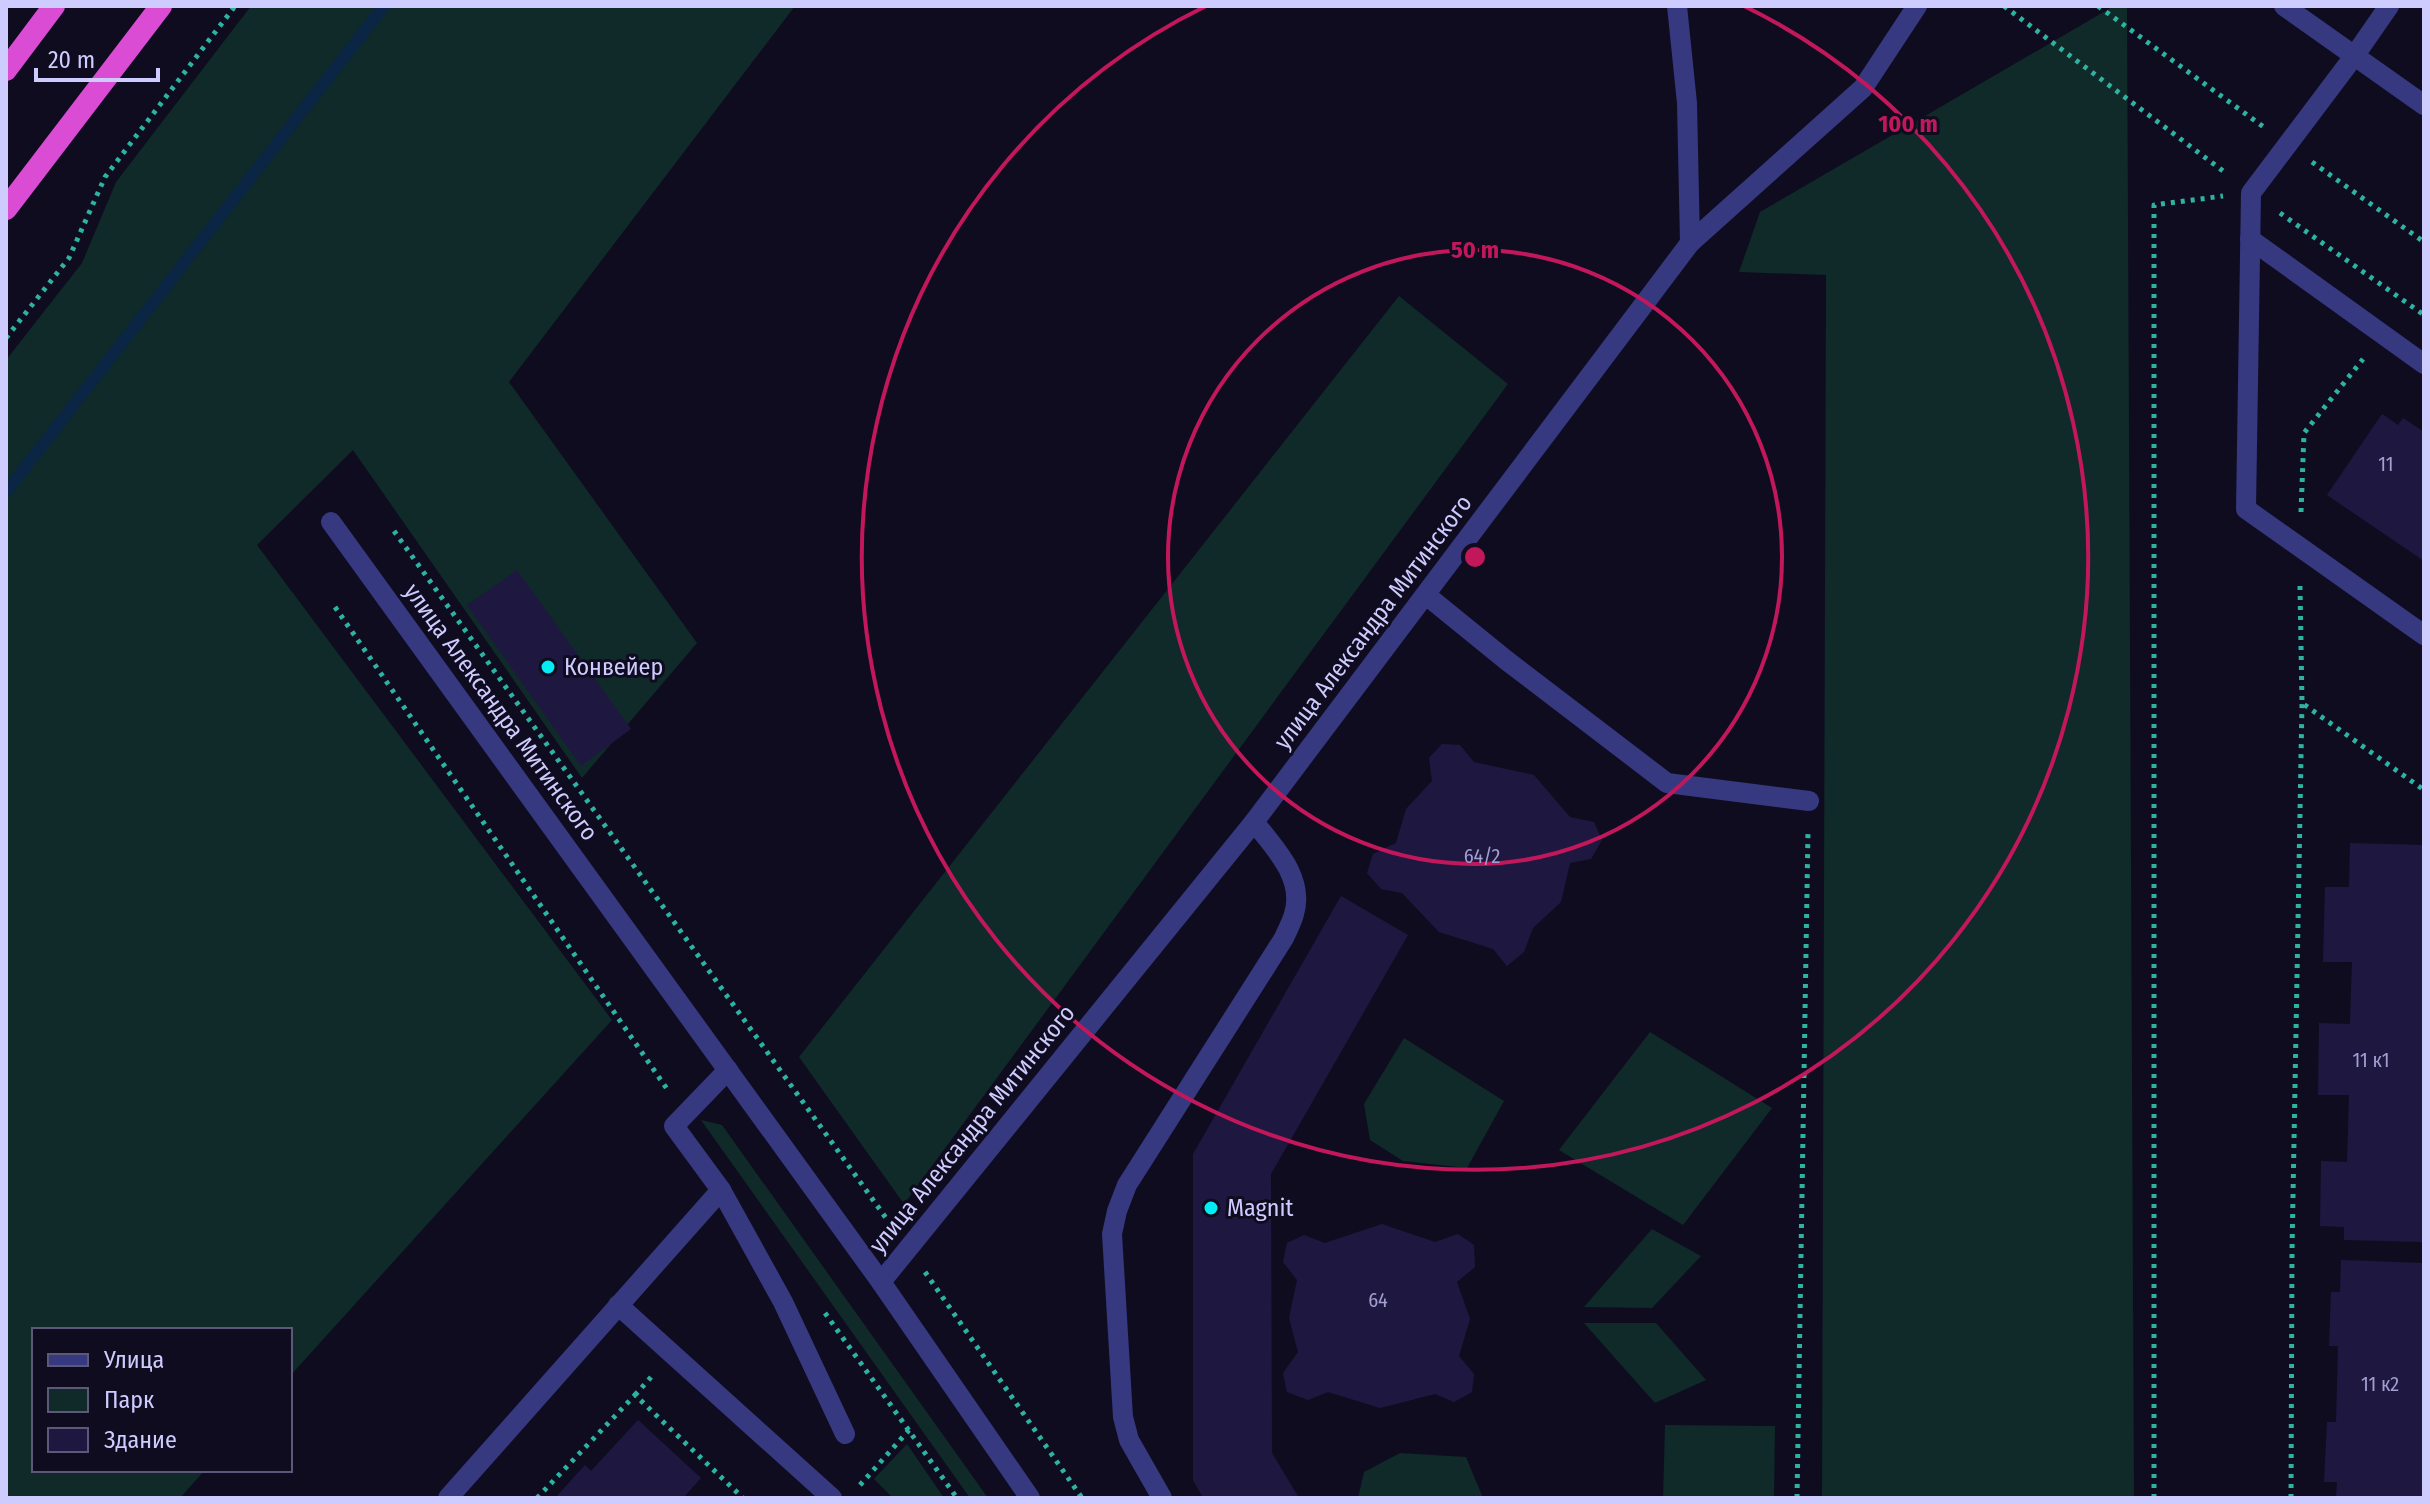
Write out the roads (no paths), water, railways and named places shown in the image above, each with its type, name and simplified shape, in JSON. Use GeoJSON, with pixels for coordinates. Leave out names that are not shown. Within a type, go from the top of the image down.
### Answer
{"type":"FeatureCollection","features":[{"type":"Feature","properties":{"kind":"highway"},"geometry":{"type":"LineString","coordinates":[[6,70],[54,6]]}},
{"type":"Feature","properties":{"kind":"highway"},"geometry":{"type":"LineString","coordinates":[[6,209],[161,6]]}},
{"type":"Feature","properties":{"kind":"street"},"geometry":{"type":"LineString","coordinates":[[1677,6],[1687,103],[1690,243]]}},
{"type":"Feature","properties":{"kind":"street","name":"улица Александра Митинского"},"geometry":{"type":"LineString","coordinates":[[881,1282],[1254,822],[1690,243],[1863,88],[1917,6]]}},
{"type":"Feature","properties":{"kind":"street"},"geometry":{"type":"LineString","coordinates":[[2284,6],[2424,105]]}},
{"type":"Feature","properties":{"kind":"street"},"geometry":{"type":"LineString","coordinates":[[2389,6],[2251,193],[2246,509],[2424,635]]}},
{"type":"Feature","properties":{"kind":"street"},"geometry":{"type":"LineString","coordinates":[[2250,239],[2424,364]]}},
{"type":"Feature","properties":{"kind":"street","name":"улица Александра Митинского"},"geometry":{"type":"LineString","coordinates":[[331,522],[881,1282],[1030,1498]]}},
{"type":"Feature","properties":{"kind":"street"},"geometry":{"type":"LineString","coordinates":[[1426,595],[1667,783],[1809,801]]}},
{"type":"Feature","properties":{"kind":"street"},"geometry":{"type":"LineString","coordinates":[[1162,1498],[1129,1440],[1123,1417],[1112,1234],[1127,1185],[1284,938],[1295,912],[1294,886],[1285,860],[1254,822]]}},
{"type":"Feature","properties":{"kind":"street"},"geometry":{"type":"LineString","coordinates":[[728,1070],[674,1126],[721,1190],[783,1302],[845,1434]]}},
{"type":"Feature","properties":{"kind":"street"},"geometry":{"type":"LineString","coordinates":[[448,1498],[721,1190]]}},
{"type":"Feature","properties":{"kind":"street"},"geometry":{"type":"LineString","coordinates":[[618,1305],[832,1498]]}},
{"type":"Feature","properties":{"kind":"waterway"},"geometry":{"type":"LineString","coordinates":[[6,492],[384,6]]}},
{"type":"Feature","properties":{"kind":"place","name":"Конвейер"},"geometry":{"type":"Point","coordinates":[548,667]}},
{"type":"Feature","properties":{"kind":"place","name":"Magnit"},"geometry":{"type":"Point","coordinates":[1211,1208]}}]}
